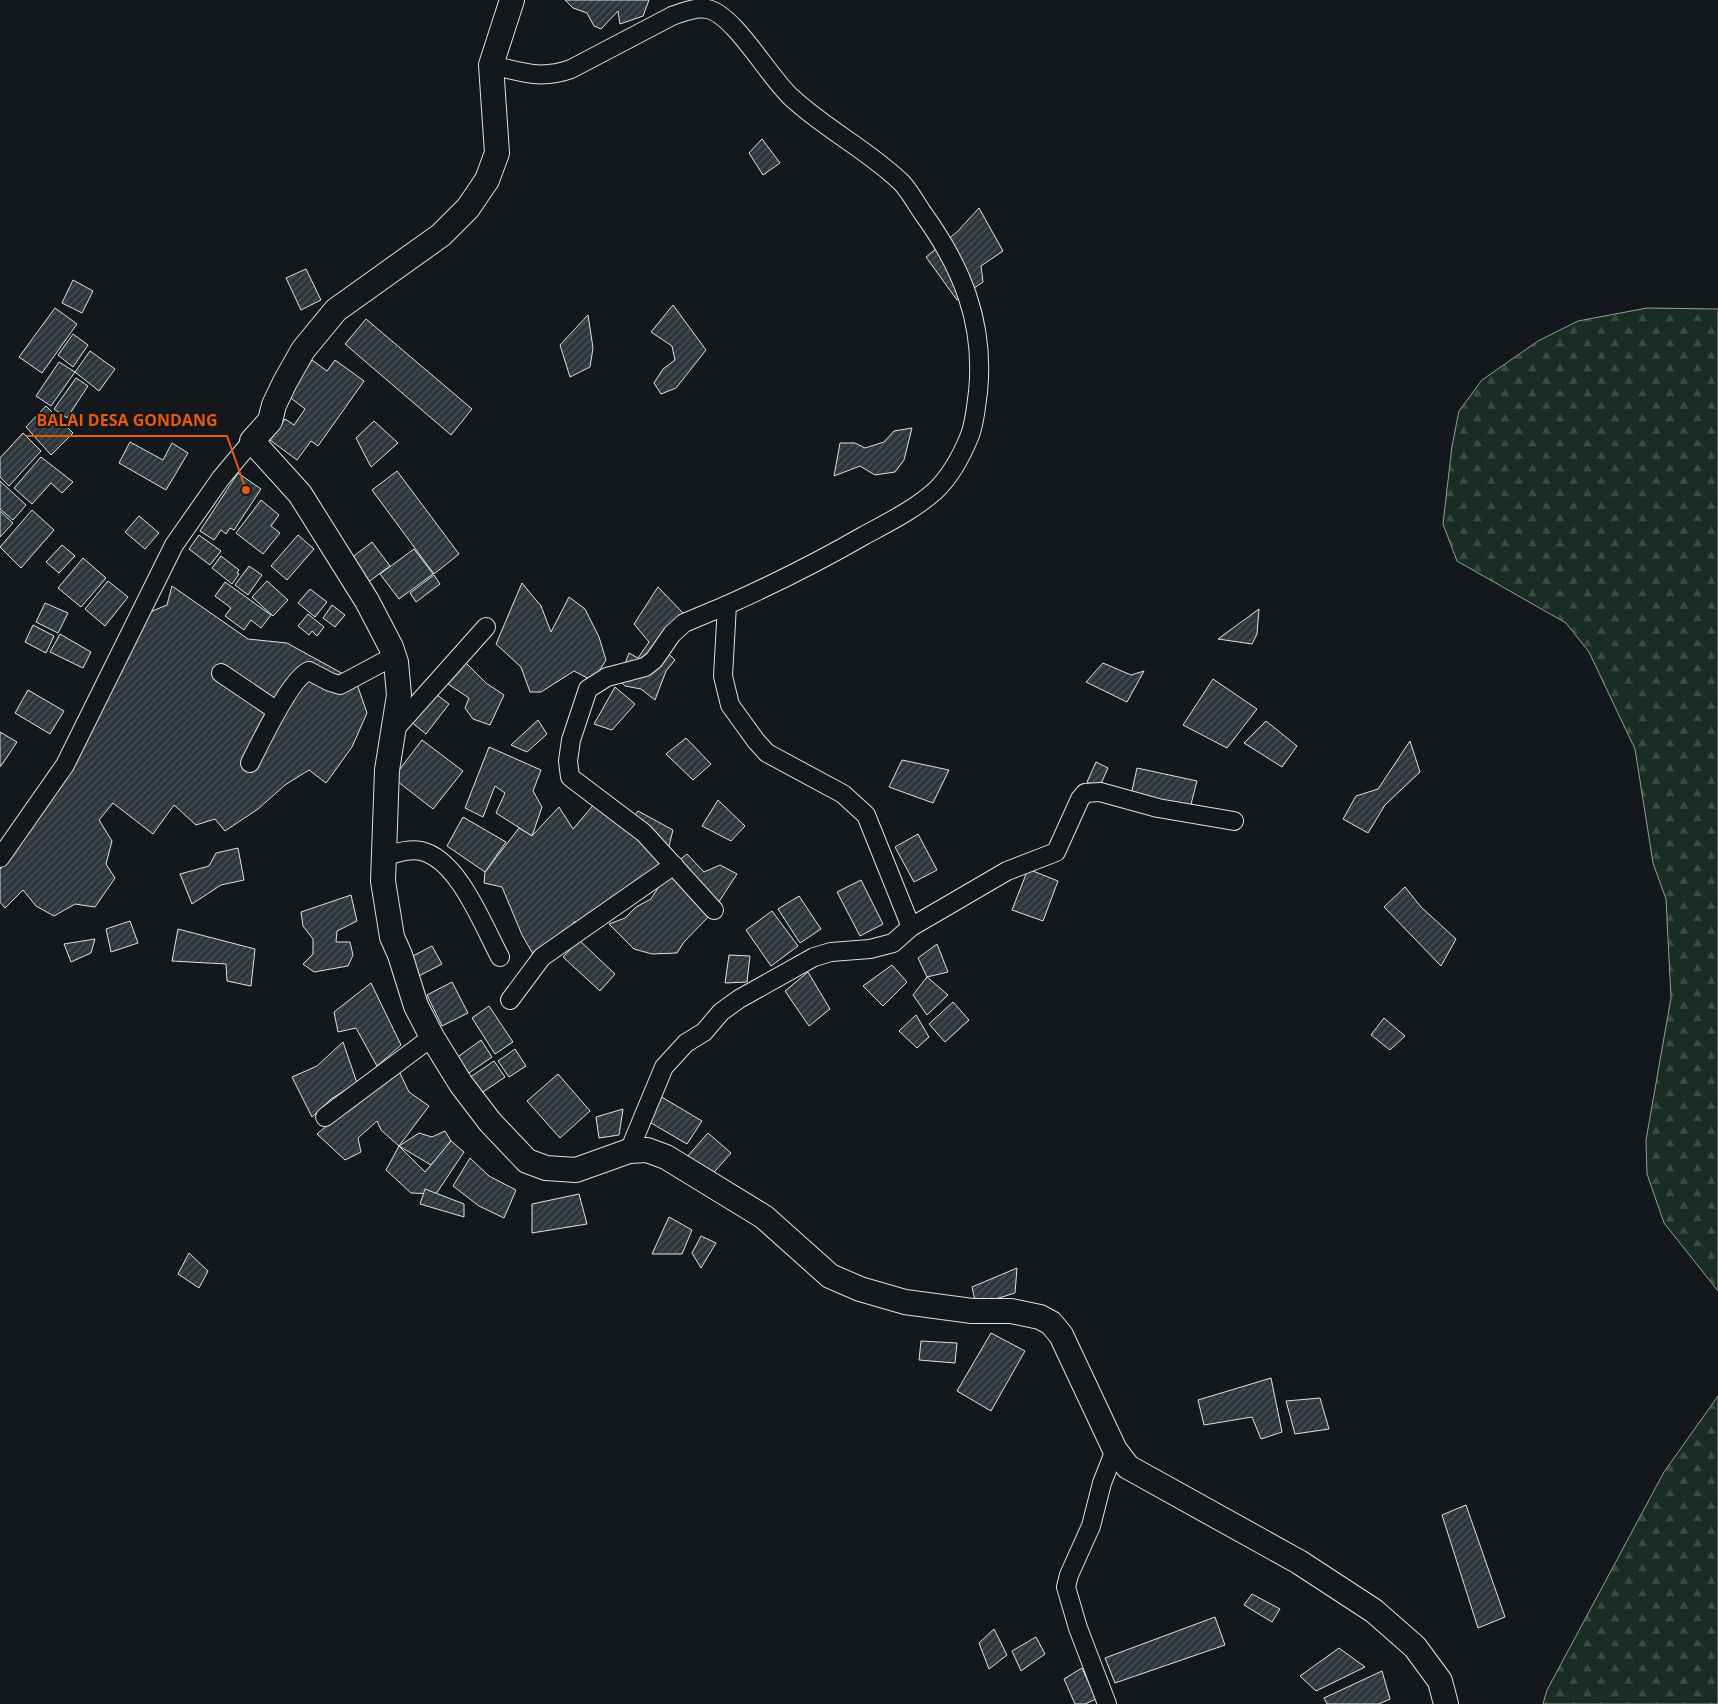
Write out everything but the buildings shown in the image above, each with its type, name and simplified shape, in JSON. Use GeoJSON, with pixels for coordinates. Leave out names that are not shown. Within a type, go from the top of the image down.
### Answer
{"type":"FeatureCollection","features":[{"type":"Feature","properties":{"kind":"street"},"geometry":{"type":"LineString","coordinates":[[0,858],[65,765],[174,545],[221,478],[270,421],[281,390],[303,350],[336,310],[442,235],[468,208],[486,180],[497,153],[491,65],[512,0]]}},
{"type":"Feature","properties":{"kind":"street"},"geometry":{"type":"LineString","coordinates":[[491,65],[543,76],[554,75],[571,69],[672,16],[690,9],[712,11],[728,22],[746,40],[770,75],[791,98],[870,156],[903,185],[934,228],[969,296],[977,333],[980,373],[971,434],[955,468],[936,490],[910,510],[824,558],[727,605],[684,623],[672,634],[654,660],[645,667],[607,677],[588,689],[571,740],[568,761],[570,777],[644,833],[714,910]]}},
{"type":"Feature","properties":{"kind":"street"},"geometry":{"type":"LineString","coordinates":[[252,441],[300,494],[367,601],[380,624],[394,656],[399,695],[387,770],[382,881],[392,937],[400,955],[416,1006],[432,1037],[461,1084],[490,1122],[528,1161],[546,1168],[576,1170],[628,1151],[647,1150],[674,1162],[764,1217],[818,1268],[842,1283],[905,1302],[972,1311],[1011,1311],[1040,1317],[1051,1323],[1068,1347],[1115,1450],[1128,1467],[1299,1562],[1374,1611],[1415,1647],[1440,1682],[1446,1704]]}},
{"type":"Feature","properties":{"kind":"street"},"geometry":{"type":"LineString","coordinates":[[727,605],[723,676],[730,705],[767,753],[842,794],[866,815],[911,927]]}},
{"type":"Feature","properties":{"kind":"street"},"geometry":{"type":"LineString","coordinates":[[395,729],[486,627]]}},
{"type":"Feature","properties":{"kind":"street"},"geometry":{"type":"LineString","coordinates":[[250,763],[277,711],[305,672],[309,671],[340,685],[394,656]]}},
{"type":"Feature","properties":{"kind":"street"},"geometry":{"type":"LineString","coordinates":[[221,673],[277,711]]}},
{"type":"Feature","properties":{"kind":"street"},"geometry":{"type":"LineString","coordinates":[[628,1151],[664,1067],[686,1044],[704,1032],[721,1012],[814,957],[831,952],[870,949],[893,942],[911,927],[1007,872],[1056,852],[1080,799],[1089,791],[1100,792],[1158,808],[1234,821]]}},
{"type":"Feature","properties":{"kind":"street"},"geometry":{"type":"LineString","coordinates":[[383,857],[414,850],[437,858],[446,865],[475,909],[500,956]]}},
{"type":"Feature","properties":{"kind":"street"},"geometry":{"type":"LineString","coordinates":[[510,1000],[542,957],[674,865]]}},
{"type":"Feature","properties":{"kind":"street"},"geometry":{"type":"LineString","coordinates":[[325,1118],[432,1037]]}},
{"type":"Feature","properties":{"kind":"street"},"geometry":{"type":"LineString","coordinates":[[1107,1704],[1078,1628],[1066,1587],[1069,1575],[1090,1526],[1102,1483],[1115,1450]]}},
{"type":"Feature","properties":{"kind":"green space"},"geometry":{"type":"Polygon","coordinates":[[[1647,308],[1718,309],[1718,1291],[1664,1223],[1647,1174],[1646,1140],[1671,998],[1666,899],[1653,863],[1635,749],[1589,652],[1566,623],[1457,561],[1443,524],[1452,446],[1459,411],[1482,380],[1538,341],[1578,321],[1647,308]]]}},
{"type":"Feature","properties":{"kind":"green space"},"geometry":{"type":"Polygon","coordinates":[[[1718,1396],[1718,1704],[1543,1704],[1547,1690],[1664,1472],[1718,1396]]]}},
{"type":"Feature","properties":{"kind":"place","name":"BALAI DESA GONDANG"},"geometry":{"type":"Point","coordinates":[246,490]}}]}
